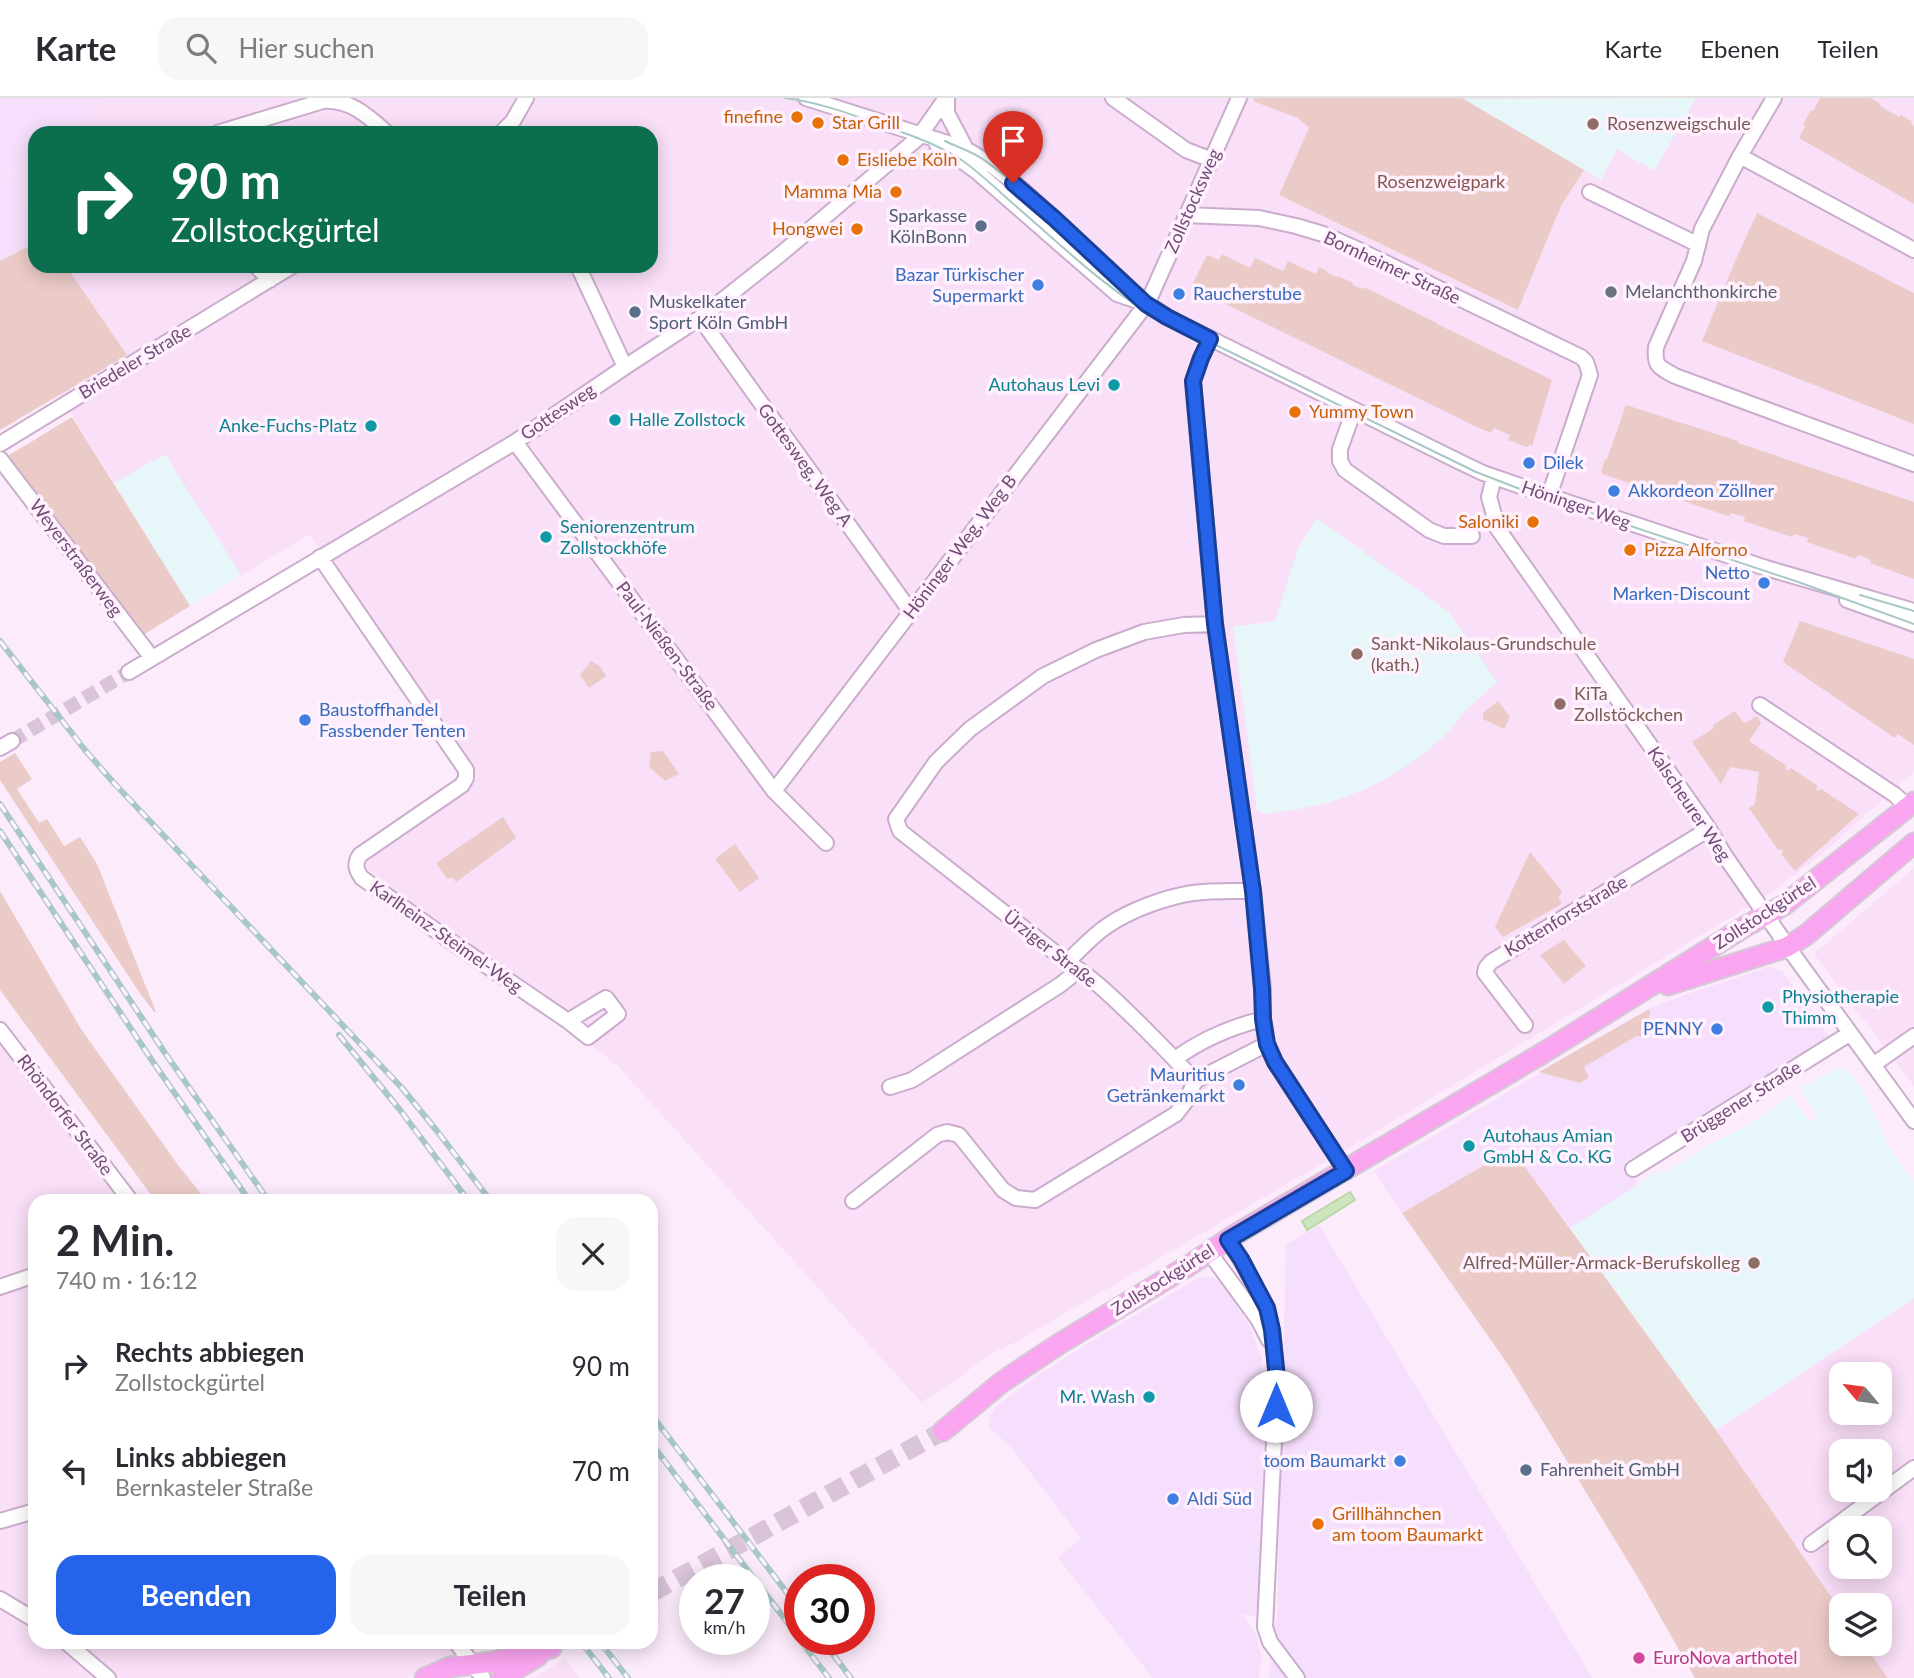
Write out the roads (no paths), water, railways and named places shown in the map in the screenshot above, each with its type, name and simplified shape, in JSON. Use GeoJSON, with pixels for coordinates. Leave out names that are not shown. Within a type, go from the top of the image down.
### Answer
{"type":"FeatureCollection","features":[{"type":"Feature","properties":{"kind":"main road","name":"Zollstockgürtel"},"geometry":{"type":"LineString","coordinates":[[943,1432],[1002,1382],[1059,1344],[1796,897],[1911,804]]}},
{"type":"Feature","properties":{"kind":"main road","name":"Zollstockgürtel"},"geometry":{"type":"LineString","coordinates":[[1643,992],[1787,947],[1806,935],[1914,842]]}},
{"type":"Feature","properties":{"kind":"main road"},"geometry":{"type":"LineString","coordinates":[[425,1678],[450,1667],[478,1671],[493,1662],[547,1649]]}},
{"type":"Feature","properties":{"kind":"main road"},"geometry":{"type":"LineString","coordinates":[[502,1678],[549,1649]]}},
{"type":"Feature","properties":{"kind":"street"},"geometry":{"type":"LineString","coordinates":[[508,126],[526,98]]}},
{"type":"Feature","properties":{"kind":"street","name":"Höninger Weg"},"geometry":{"type":"LineString","coordinates":[[806,98],[966,149],[984,159],[1055,219],[1146,304],[1210,339],[1460,462],[1549,496],[1805,580],[1914,611]]}},
{"type":"Feature","properties":{"kind":"street"},"geometry":{"type":"LineString","coordinates":[[947,98],[947,113],[966,149]]}},
{"type":"Feature","properties":{"kind":"street","name":"Gottesweg"},"geometry":{"type":"LineString","coordinates":[[130,672],[515,442],[700,318],[782,253],[921,135],[947,98]]}},
{"type":"Feature","properties":{"kind":"street"},"geometry":{"type":"LineString","coordinates":[[1113,98],[1186,150],[1212,160]]}},
{"type":"Feature","properties":{"kind":"street","name":"Zollstocksweg"},"geometry":{"type":"LineString","coordinates":[[1146,304],[1239,98]]}},
{"type":"Feature","properties":{"kind":"street"},"geometry":{"type":"LineString","coordinates":[[1774,98],[1702,229],[1693,261],[1656,347],[1655,359],[1659,368],[1675,376],[1914,464]]}},
{"type":"Feature","properties":{"kind":"street"},"geometry":{"type":"LineString","coordinates":[[240,126],[323,101],[335,100],[366,114],[379,126]]}},
{"type":"Feature","properties":{"kind":"street","name":"Höninger Weg"},"geometry":{"type":"LineString","coordinates":[[921,135],[976,171],[1117,294],[1146,304]]}},
{"type":"Feature","properties":{"kind":"street"},"geometry":{"type":"LineString","coordinates":[[1740,156],[1914,250]]}},
{"type":"Feature","properties":{"kind":"street"},"geometry":{"type":"LineString","coordinates":[[1590,192],[1697,244]]}},
{"type":"Feature","properties":{"kind":"street","name":"Bornheimer Straße"},"geometry":{"type":"LineString","coordinates":[[1186,215],[1259,218],[1323,234],[1568,350],[1586,362],[1590,375],[1549,496]]}},
{"type":"Feature","properties":{"kind":"street"},"geometry":{"type":"LineString","coordinates":[[263,273],[270,280]]}},
{"type":"Feature","properties":{"kind":"street","name":"Briedeler Straße"},"geometry":{"type":"LineString","coordinates":[[0,444],[281,273]]}},
{"type":"Feature","properties":{"kind":"street"},"geometry":{"type":"LineString","coordinates":[[581,273],[625,367]]}},
{"type":"Feature","properties":{"kind":"street","name":"Höninger Weg, Weg B"},"geometry":{"type":"LineString","coordinates":[[774,791],[1146,304]]}},
{"type":"Feature","properties":{"kind":"street","name":"Gottesweg, Weg A"},"geometry":{"type":"LineString","coordinates":[[700,318],[911,612]]}},
{"type":"Feature","properties":{"kind":"street"},"geometry":{"type":"LineString","coordinates":[[1210,339],[1193,381],[1215,624],[1253,891],[1267,1044],[1275,1062],[1346,1171]]}},
{"type":"Feature","properties":{"kind":"street"},"geometry":{"type":"LineString","coordinates":[[1354,410],[1340,449],[1340,461],[1345,470],[1429,530],[1444,536],[1472,536]]}},
{"type":"Feature","properties":{"kind":"street","name":"Paul-Nießen-Straße"},"geometry":{"type":"LineString","coordinates":[[515,442],[774,791],[826,843]]}},
{"type":"Feature","properties":{"kind":"street","name":"Weyerstraßerweg"},"geometry":{"type":"LineString","coordinates":[[0,459],[152,658]]}},
{"type":"Feature","properties":{"kind":"street","name":"Kalscheurer Weg"},"geometry":{"type":"LineString","coordinates":[[1494,477],[1489,497],[1498,529],[1709,829],[1787,947],[1914,1121]]}},
{"type":"Feature","properties":{"kind":"street","name":"Karlheinz-Steimel-Weg"},"geometry":{"type":"LineString","coordinates":[[320,557],[466,769],[466,778],[462,785],[360,855],[356,861],[358,873],[456,945],[568,1021]]}},
{"type":"Feature","properties":{"kind":"street","name":"Höninger Weg"},"geometry":{"type":"LineString","coordinates":[[1805,580],[1836,596],[1914,624]]}},
{"type":"Feature","properties":{"kind":"street","name":"Ürziger Straße"},"geometry":{"type":"LineString","coordinates":[[1195,1081],[1116,1001],[900,831],[896,819],[936,762],[970,729],[1044,676],[1096,650],[1144,632],[1184,625],[1215,624]]}},
{"type":"Feature","properties":{"kind":"street"},"geometry":{"type":"LineString","coordinates":[[1760,705],[1911,804]]}},
{"type":"Feature","properties":{"kind":"street","name":"Kottenforststraße"},"geometry":{"type":"LineString","coordinates":[[1525,1025],[1485,973],[1491,962],[1709,829]]}},
{"type":"Feature","properties":{"kind":"street"},"geometry":{"type":"LineString","coordinates":[[890,1087],[912,1080],[1060,985],[1089,940],[1107,926],[1172,897],[1195,893],[1253,891]]}},
{"type":"Feature","properties":{"kind":"street"},"geometry":{"type":"LineString","coordinates":[[1175,1059],[1190,1048],[1234,1027],[1263,1019]]}},
{"type":"Feature","properties":{"kind":"street","name":"Rhöndorfer Straße"},"geometry":{"type":"LineString","coordinates":[[0,1030],[125,1194]]}},
{"type":"Feature","properties":{"kind":"street","name":"Brüggener Straße"},"geometry":{"type":"LineString","coordinates":[[1633,1169],[1849,1034]]}},
{"type":"Feature","properties":{"kind":"street"},"geometry":{"type":"LineString","coordinates":[[1873,1065],[1914,1036]]}},
{"type":"Feature","properties":{"kind":"street"},"geometry":{"type":"LineString","coordinates":[[853,1201],[937,1135],[947,1132],[959,1135],[1003,1190],[1016,1198],[1035,1200],[1177,1114],[1195,1081],[1267,1044]]}},
{"type":"Feature","properties":{"kind":"street"},"geometry":{"type":"LineString","coordinates":[[1228,1240],[1267,1308],[1272,1330],[1277,1378],[1265,1627],[1270,1642],[1297,1678]]}},
{"type":"Feature","properties":{"kind":"street"},"geometry":{"type":"LineString","coordinates":[[1209,1252],[1258,1319],[1273,1347]]}},
{"type":"Feature","properties":{"kind":"street"},"geometry":{"type":"LineString","coordinates":[[0,1287],[28,1277]]}},
{"type":"Feature","properties":{"kind":"street"},"geometry":{"type":"LineString","coordinates":[[1811,1544],[1914,1468]]}},
{"type":"Feature","properties":{"kind":"street"},"geometry":{"type":"LineString","coordinates":[[0,1521],[28,1513]]}},
{"type":"Feature","properties":{"kind":"street"},"geometry":{"type":"LineString","coordinates":[[0,1599],[28,1616]]}},
{"type":"Feature","properties":{"kind":"street"},"geometry":{"type":"LineString","coordinates":[[74,1649],[108,1678]]}},
{"type":"Feature","properties":{"kind":"street"},"geometry":{"type":"LineString","coordinates":[[461,1649],[478,1671]]}},
{"type":"Feature","properties":{"kind":"tunnel"},"geometry":{"type":"LineString","coordinates":[[12,741],[129,672]]}},
{"type":"Feature","properties":{"kind":"tunnel"},"geometry":{"type":"LineString","coordinates":[[658,1589],[943,1431]]}},
{"type":"Feature","properties":{"kind":"tram line"},"geometry":{"type":"LineString","coordinates":[[785,98],[844,112],[918,138],[948,152],[978,172],[1090,271],[1142,309],[1476,472],[1914,624]]}},
{"type":"Feature","properties":{"kind":"tram line"},"geometry":{"type":"LineString","coordinates":[[945,141],[979,157],[1006,176],[1105,267],[1147,301]]}},
{"type":"Feature","properties":{"kind":"tram line"},"geometry":{"type":"LineString","coordinates":[[1860,595],[1914,611]]}},
{"type":"Feature","properties":{"kind":"railway"},"geometry":{"type":"LineString","coordinates":[[0,641],[113,782],[402,1088],[485,1194]]}},
{"type":"Feature","properties":{"kind":"railway"},"geometry":{"type":"LineString","coordinates":[[0,804],[165,1053],[264,1194]]}},
{"type":"Feature","properties":{"kind":"railway"},"geometry":{"type":"LineString","coordinates":[[0,831],[153,1062],[245,1194]]}},
{"type":"Feature","properties":{"kind":"railway"},"geometry":{"type":"LineString","coordinates":[[339,1035],[463,1194]]}},
{"type":"Feature","properties":{"kind":"railway"},"geometry":{"type":"LineString","coordinates":[[658,1423],[784,1589]]}},
{"type":"Feature","properties":{"kind":"railway"},"geometry":{"type":"LineString","coordinates":[[658,1452],[784,1618]]}},
{"type":"Feature","properties":{"kind":"railway"},"geometry":{"type":"LineString","coordinates":[[586,1649],[609,1678]]}},
{"type":"Feature","properties":{"kind":"railway"},"geometry":{"type":"LineString","coordinates":[[605,1649],[628,1678]]}},
{"type":"Feature","properties":{"kind":"railway"},"geometry":{"type":"LineString","coordinates":[[811,1655],[829,1678]]}},
{"type":"Feature","properties":{"kind":"railway"},"geometry":{"type":"LineString","coordinates":[[833,1655],[851,1678]]}},
{"type":"Feature","properties":{"kind":"place","name":"finefine"},"geometry":{"type":"Point","coordinates":[797,117]}},
{"type":"Feature","properties":{"kind":"place","name":"Star Grill"},"geometry":{"type":"Point","coordinates":[818,123]}},
{"type":"Feature","properties":{"kind":"place","name":"Rosenzweigschule"},"geometry":{"type":"Point","coordinates":[1593,124]}},
{"type":"Feature","properties":{"kind":"place","name":"Eisliebe Köln"},"geometry":{"type":"Point","coordinates":[843,160]}},
{"type":"Feature","properties":{"kind":"place","name":"Mamma Mia"},"geometry":{"type":"Point","coordinates":[896,192]}},
{"type":"Feature","properties":{"kind":"place","name":"Sparkasse KölnBonn"},"geometry":{"type":"Point","coordinates":[981,226]}},
{"type":"Feature","properties":{"kind":"place","name":"Hongwei"},"geometry":{"type":"Point","coordinates":[857,229]}},
{"type":"Feature","properties":{"kind":"place","name":"Bazar Türkischer Supermarkt"},"geometry":{"type":"Point","coordinates":[1038,285]}},
{"type":"Feature","properties":{"kind":"place","name":"Melanchthonkirche"},"geometry":{"type":"Point","coordinates":[1611,292]}},
{"type":"Feature","properties":{"kind":"place","name":"Raucherstube"},"geometry":{"type":"Point","coordinates":[1179,294]}},
{"type":"Feature","properties":{"kind":"place","name":"Muskelkater Sport Köln GmbH"},"geometry":{"type":"Point","coordinates":[635,312]}},
{"type":"Feature","properties":{"kind":"place","name":"Autohaus Levi"},"geometry":{"type":"Point","coordinates":[1114,385]}},
{"type":"Feature","properties":{"kind":"place","name":"Yummy Town"},"geometry":{"type":"Point","coordinates":[1295,412]}},
{"type":"Feature","properties":{"kind":"place","name":"Halle Zollstock"},"geometry":{"type":"Point","coordinates":[615,420]}},
{"type":"Feature","properties":{"kind":"place","name":"Anke-Fuchs-Platz"},"geometry":{"type":"Point","coordinates":[371,426]}},
{"type":"Feature","properties":{"kind":"place","name":"Dilek"},"geometry":{"type":"Point","coordinates":[1529,463]}},
{"type":"Feature","properties":{"kind":"place","name":"Akkordeon Zöllner"},"geometry":{"type":"Point","coordinates":[1614,491]}},
{"type":"Feature","properties":{"kind":"place","name":"Saloniki"},"geometry":{"type":"Point","coordinates":[1533,522]}},
{"type":"Feature","properties":{"kind":"place","name":"Seniorenzentrum Zollstockhöfe"},"geometry":{"type":"Point","coordinates":[546,537]}},
{"type":"Feature","properties":{"kind":"place","name":"Pizza Alforno"},"geometry":{"type":"Point","coordinates":[1630,550]}},
{"type":"Feature","properties":{"kind":"place","name":"Netto Marken-Discount"},"geometry":{"type":"Point","coordinates":[1764,583]}},
{"type":"Feature","properties":{"kind":"place","name":"Sankt-Nikolaus-Grundschule (kath.)"},"geometry":{"type":"Point","coordinates":[1357,654]}},
{"type":"Feature","properties":{"kind":"place","name":"KiTa Zollstöckchen"},"geometry":{"type":"Point","coordinates":[1560,704]}},
{"type":"Feature","properties":{"kind":"place","name":"Baustoffhandel Fassbender Tenten"},"geometry":{"type":"Point","coordinates":[305,720]}},
{"type":"Feature","properties":{"kind":"place","name":"Physiotherapie Thimm"},"geometry":{"type":"Point","coordinates":[1768,1007]}},
{"type":"Feature","properties":{"kind":"place","name":"PENNY"},"geometry":{"type":"Point","coordinates":[1717,1029]}},
{"type":"Feature","properties":{"kind":"place","name":"Mauritius Getränkemarkt"},"geometry":{"type":"Point","coordinates":[1239,1085]}},
{"type":"Feature","properties":{"kind":"place","name":"Autohaus Amian GmbH & Co. KG"},"geometry":{"type":"Point","coordinates":[1469,1146]}},
{"type":"Feature","properties":{"kind":"place","name":"Alfred-Müller-Armack-Berufskolleg"},"geometry":{"type":"Point","coordinates":[1754,1263]}},
{"type":"Feature","properties":{"kind":"place","name":"Mr. Wash"},"geometry":{"type":"Point","coordinates":[1149,1397]}},
{"type":"Feature","properties":{"kind":"place","name":"toom Baumarkt"},"geometry":{"type":"Point","coordinates":[1400,1461]}},
{"type":"Feature","properties":{"kind":"place","name":"Fahrenheit GmbH"},"geometry":{"type":"Point","coordinates":[1526,1470]}},
{"type":"Feature","properties":{"kind":"place","name":"Aldi Süd"},"geometry":{"type":"Point","coordinates":[1173,1499]}},
{"type":"Feature","properties":{"kind":"place","name":"Grillhähnchen am toom Baumarkt"},"geometry":{"type":"Point","coordinates":[1318,1524]}},
{"type":"Feature","properties":{"kind":"place","name":"EuroNova arthotel"},"geometry":{"type":"Point","coordinates":[1639,1658]}},
{"type":"Feature","properties":{"kind":"park label","name":"Rosenzweigpark"},"geometry":{"type":"Point","coordinates":[1441,182]}}]}
